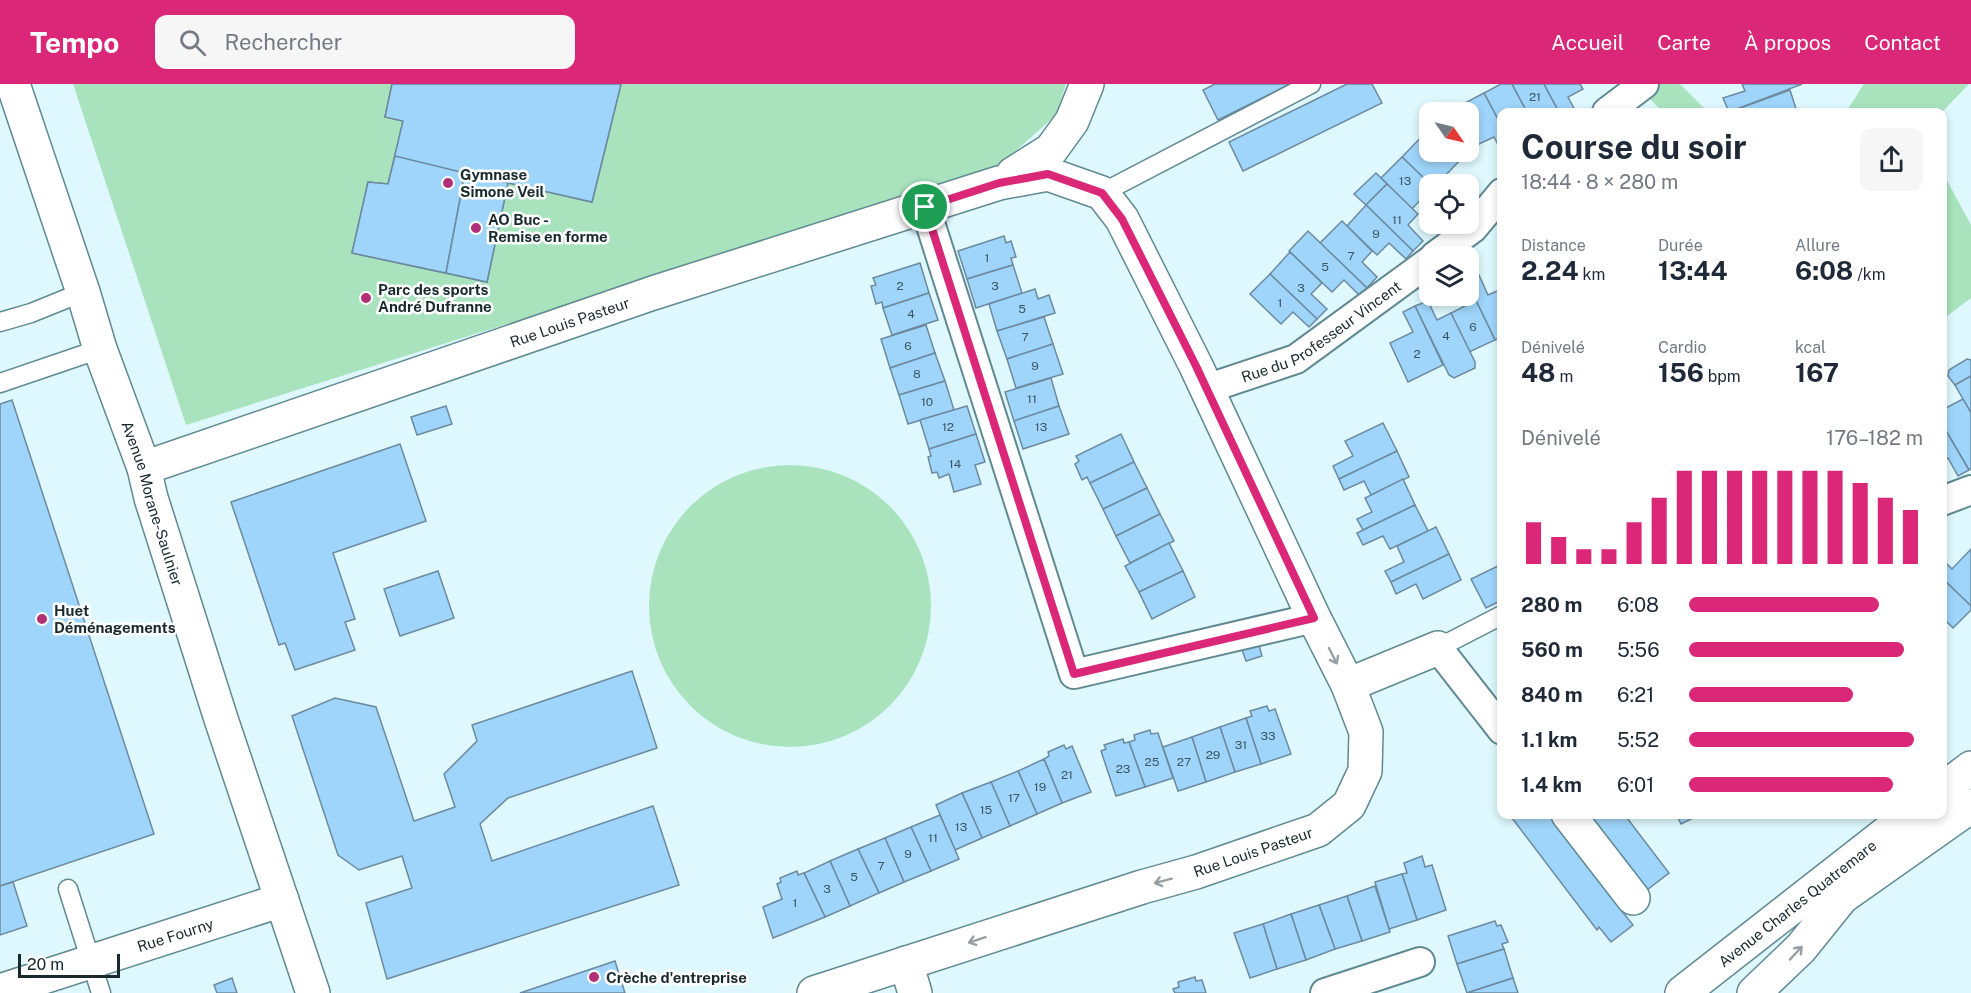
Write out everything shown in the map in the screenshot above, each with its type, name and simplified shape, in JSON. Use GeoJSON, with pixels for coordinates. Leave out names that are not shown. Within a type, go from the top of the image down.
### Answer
{"type":"FeatureCollection","features":[{"type":"Feature","properties":{"kind":"street","name":"Avenue Morane-Saulnier"},"geometry":{"type":"LineString","coordinates":[[13,84],[83,292],[100,350],[144,468],[151,498],[221,719],[313,993]]}},
{"type":"Feature","properties":{"kind":"street","name":"Rue Louis Pasteur"},"geometry":{"type":"LineString","coordinates":[[999,183],[1051,150],[1071,121],[1087,84]]}},
{"type":"Feature","properties":{"kind":"street"},"geometry":{"type":"LineString","coordinates":[[1612,108],[1644,84]]}},
{"type":"Feature","properties":{"kind":"street","name":"Rue Louis Pasteur"},"geometry":{"type":"LineString","coordinates":[[144,468],[653,293],[999,183],[1048,174],[1102,193],[1122,219],[1348,685],[1366,732],[1365,771],[1349,805],[1318,830],[1196,872],[1142,887],[910,978],[814,993]]}},
{"type":"Feature","properties":{"kind":"street"},"geometry":{"type":"LineString","coordinates":[[1449,246],[1473,228],[1497,199]]}},
{"type":"Feature","properties":{"kind":"street"},"geometry":{"type":"LineString","coordinates":[[925,207],[1074,674],[1314,618]]}},
{"type":"Feature","properties":{"kind":"street","name":"Rue du Professeur Vincent"},"geometry":{"type":"LineString","coordinates":[[1206,389],[1296,359],[1419,269]]}},
{"type":"Feature","properties":{"kind":"street"},"geometry":{"type":"LineString","coordinates":[[1947,499],[1971,490]]}},
{"type":"Feature","properties":{"kind":"street"},"geometry":{"type":"LineString","coordinates":[[1348,685],[1438,648],[1497,724]]}},
{"type":"Feature","properties":{"kind":"street"},"geometry":{"type":"LineString","coordinates":[[1947,786],[1971,768]]}},
{"type":"Feature","properties":{"kind":"street","name":"Avenue Charles Quatremare"},"geometry":{"type":"LineString","coordinates":[[1754,993],[1801,948],[1842,897],[1971,806]]}},
{"type":"Feature","properties":{"kind":"street"},"geometry":{"type":"LineString","coordinates":[[1572,819],[1633,898]]}},
{"type":"Feature","properties":{"kind":"street","name":"Avenue Charles Quatremare"},"geometry":{"type":"LineString","coordinates":[[1682,993],[1905,819]]}},
{"type":"Feature","properties":{"kind":"street","name":"Rue Fourny"},"geometry":{"type":"LineString","coordinates":[[0,991],[282,900]]}},
{"type":"Feature","properties":{"kind":"street"},"geometry":{"type":"LineString","coordinates":[[1325,993],[1420,962]]}},
{"type":"Feature","properties":{"kind":"lane"},"geometry":{"type":"LineString","coordinates":[[1102,193],[1311,84]]}},
{"type":"Feature","properties":{"kind":"lane"},"geometry":{"type":"LineString","coordinates":[[0,322],[31,313],[83,292]]}},
{"type":"Feature","properties":{"kind":"lane"},"geometry":{"type":"LineString","coordinates":[[0,383],[100,350]]}},
{"type":"Feature","properties":{"kind":"lane"},"geometry":{"type":"LineString","coordinates":[[1438,648],[1497,618]]}},
{"type":"Feature","properties":{"kind":"lane"},"geometry":{"type":"LineString","coordinates":[[68,889],[101,993]]}},
{"type":"Feature","properties":{"kind":"green space","name":"Parc des sports André Dufranne"},"geometry":{"type":"Polygon","coordinates":[[[73,84],[1066,84],[1056,115],[993,171],[186,425],[73,84]]]}},
{"type":"Feature","properties":{"kind":"green space"},"geometry":{"type":"Polygon","coordinates":[[[1653,84],[1680,84],[1704,108],[1659,108],[1647,96],[1653,84]]]}},
{"type":"Feature","properties":{"kind":"green space"},"geometry":{"type":"Polygon","coordinates":[[[1864,84],[1969,84],[1946,108],[1849,108],[1864,84]]]}},
{"type":"Feature","properties":{"kind":"green space"},"geometry":{"type":"Polygon","coordinates":[[[1947,180],[1971,225],[1971,298],[1947,316],[1947,180]]]}},
{"type":"Feature","properties":{"kind":"green space"},"geometry":{"type":"Polygon","coordinates":[[[790,465],[817,468],[844,476],[879,497],[899,517],[914,540],[925,565],[931,606],[928,633],[920,660],[899,695],[879,715],[856,730],[831,741],[790,747],[763,744],[736,736],[701,715],[681,695],[666,672],[655,647],[649,606],[652,579],[660,552],[681,517],[701,497],[724,482],[749,471],[790,465]]]}},
{"type":"Feature","properties":{"kind":"building","name":"Gymnase Simone Veil"},"geometry":{"type":"Polygon","coordinates":[[[392,84],[621,84],[592,202],[395,156],[403,121],[385,117],[392,84]]]}},
{"type":"Feature","properties":{"kind":"building","name":"Gymnase Simone Veil"},"geometry":{"type":"Polygon","coordinates":[[[392,84],[621,84],[592,202],[508,183],[487,282],[352,253],[368,182],[388,184],[403,121],[385,117],[392,84]]]}},
{"type":"Feature","properties":{"kind":"building"},"geometry":{"type":"Polygon","coordinates":[[[1215,84],[1290,84],[1218,120],[1203,90],[1215,84]]]}},
{"type":"Feature","properties":{"kind":"building"},"geometry":{"type":"Polygon","coordinates":[[[1347,84],[1372,84],[1382,103],[1243,171],[1229,142],[1347,84]]]}},
{"type":"Feature","properties":{"kind":"building"},"geometry":{"type":"Polygon","coordinates":[[[1501,84],[1512,84],[1525,108],[1497,108],[1497,118],[1484,93],[1501,84]]]}},
{"type":"Feature","properties":{"kind":"building"},"geometry":{"type":"Polygon","coordinates":[[[1512,84],[1544,84],[1557,108],[1525,108],[1512,84]]]}},
{"type":"Feature","properties":{"kind":"building"},"geometry":{"type":"Polygon","coordinates":[[[1544,84],[1580,84],[1583,89],[1568,97],[1574,108],[1557,108],[1544,84]]]}},
{"type":"Feature","properties":{"kind":"building"},"geometry":{"type":"Polygon","coordinates":[[[1742,84],[1802,84],[1739,108],[1727,108],[1723,98],[1745,91],[1742,84]]]}},
{"type":"Feature","properties":{"kind":"building"},"geometry":{"type":"Polygon","coordinates":[[[1790,90],[1796,108],[1740,108],[1790,90]]]}},
{"type":"Feature","properties":{"kind":"building"},"geometry":{"type":"Polygon","coordinates":[[[1484,93],[1497,118],[1497,143],[1494,137],[1479,144],[1479,102],[1467,102],[1484,93]]]}},
{"type":"Feature","properties":{"kind":"building"},"geometry":{"type":"Polygon","coordinates":[[[1419,139],[1419,162],[1458,162],[1447,174],[1420,174],[1402,157],[1419,139]]]}},
{"type":"Feature","properties":{"kind":"building"},"geometry":{"type":"Polygon","coordinates":[[[395,156],[465,173],[446,273],[352,253],[368,182],[388,184],[395,156]]]}},
{"type":"Feature","properties":{"kind":"building"},"geometry":{"type":"Polygon","coordinates":[[[1402,157],[1420,174],[1419,201],[1412,209],[1381,178],[1402,157]]]}},
{"type":"Feature","properties":{"kind":"building","name":"AO Buc - Remise en forme"},"geometry":{"type":"Polygon","coordinates":[[[465,173],[508,183],[487,282],[446,273],[465,173]]]}},
{"type":"Feature","properties":{"kind":"building"},"geometry":{"type":"Polygon","coordinates":[[[1376,173],[1387,184],[1366,205],[1354,194],[1376,173]]]}},
{"type":"Feature","properties":{"kind":"building"},"geometry":{"type":"Polygon","coordinates":[[[1387,184],[1418,214],[1408,225],[1423,241],[1413,251],[1366,205],[1387,184]]]}},
{"type":"Feature","properties":{"kind":"building"},"geometry":{"type":"Polygon","coordinates":[[[1366,205],[1413,251],[1406,259],[1389,243],[1377,255],[1347,226],[1366,205]]]}},
{"type":"Feature","properties":{"kind":"building"},"geometry":{"type":"Polygon","coordinates":[[[1342,221],[1372,251],[1362,262],[1377,277],[1367,288],[1320,243],[1342,221]]]}},
{"type":"Feature","properties":{"kind":"building"},"geometry":{"type":"Polygon","coordinates":[[[1308,231],[1367,288],[1359,295],[1344,280],[1332,292],[1290,252],[1308,231]]]}},
{"type":"Feature","properties":{"kind":"building"},"geometry":{"type":"Polygon","coordinates":[[[1004,236],[1006,243],[1011,241],[1016,257],[1011,258],[1013,265],[967,279],[958,251],[1004,236]]]}},
{"type":"Feature","properties":{"kind":"building"},"geometry":{"type":"Polygon","coordinates":[[[1290,252],[1322,283],[1311,294],[1327,309],[1317,319],[1270,274],[1290,252]]]}},
{"type":"Feature","properties":{"kind":"building"},"geometry":{"type":"Polygon","coordinates":[[[920,263],[929,293],[883,308],[882,302],[876,304],[871,286],[876,285],[873,278],[920,263]]]}},
{"type":"Feature","properties":{"kind":"building"},"geometry":{"type":"Polygon","coordinates":[[[1013,265],[1022,293],[976,308],[967,279],[1013,265]]]}},
{"type":"Feature","properties":{"kind":"building"},"geometry":{"type":"Polygon","coordinates":[[[1270,274],[1317,319],[1309,327],[1293,312],[1281,324],[1250,294],[1270,274]]]}},
{"type":"Feature","properties":{"kind":"building"},"geometry":{"type":"Polygon","coordinates":[[[1479,275],[1488,295],[1497,291],[1497,339],[1495,340],[1479,306],[1479,275]]]}},
{"type":"Feature","properties":{"kind":"building"},"geometry":{"type":"Polygon","coordinates":[[[1035,289],[1038,299],[1049,295],[1055,313],[997,331],[989,304],[1035,289]]]}},
{"type":"Feature","properties":{"kind":"building"},"geometry":{"type":"Polygon","coordinates":[[[929,293],[938,320],[892,335],[883,308],[929,293]]]}},
{"type":"Feature","properties":{"kind":"building"},"geometry":{"type":"Polygon","coordinates":[[[1415,306],[1430,306],[1437,320],[1451,313],[1475,362],[1475,368],[1454,378],[1449,375],[1415,306]]]}},
{"type":"Feature","properties":{"kind":"building"},"geometry":{"type":"Polygon","coordinates":[[[1415,306],[1443,365],[1408,382],[1390,343],[1413,332],[1403,312],[1415,306]]]}},
{"type":"Feature","properties":{"kind":"building"},"geometry":{"type":"Polygon","coordinates":[[[1465,306],[1479,306],[1495,340],[1469,352],[1451,313],[1465,306]]]}},
{"type":"Feature","properties":{"kind":"building"},"geometry":{"type":"Polygon","coordinates":[[[1044,317],[1053,344],[1007,359],[997,331],[1044,317]]]}},
{"type":"Feature","properties":{"kind":"building"},"geometry":{"type":"Polygon","coordinates":[[[926,325],[935,353],[890,368],[881,339],[926,325]]]}},
{"type":"Feature","properties":{"kind":"building"},"geometry":{"type":"Polygon","coordinates":[[[1053,344],[1063,374],[1016,388],[1007,359],[1053,344]]]}},
{"type":"Feature","properties":{"kind":"building"},"geometry":{"type":"Polygon","coordinates":[[[935,353],[945,381],[899,395],[890,368],[935,353]]]}},
{"type":"Feature","properties":{"kind":"building"},"geometry":{"type":"Polygon","coordinates":[[[1967,359],[1971,360],[1971,376],[1955,385],[1948,376],[1949,370],[1967,359]]]}},
{"type":"Feature","properties":{"kind":"building"},"geometry":{"type":"Polygon","coordinates":[[[1971,376],[1971,413],[1955,385],[1971,376]]]}},
{"type":"Feature","properties":{"kind":"building"},"geometry":{"type":"Polygon","coordinates":[[[1051,378],[1059,406],[1014,421],[1005,392],[1051,378]]]}},
{"type":"Feature","properties":{"kind":"building"},"geometry":{"type":"Polygon","coordinates":[[[945,381],[954,410],[908,424],[899,395],[945,381]]]}},
{"type":"Feature","properties":{"kind":"building"},"geometry":{"type":"Polygon","coordinates":[[[1963,399],[1971,413],[1971,469],[1969,470],[1947,433],[1947,407],[1963,399]]]}},
{"type":"Feature","properties":{"kind":"building","name":"Huet Déménagements"},"geometry":{"type":"Polygon","coordinates":[[[12,400],[154,834],[0,886],[0,404],[12,400]]]}},
{"type":"Feature","properties":{"kind":"building"},"geometry":{"type":"Polygon","coordinates":[[[446,406],[452,424],[417,435],[411,417],[446,406]]]}},
{"type":"Feature","properties":{"kind":"building"},"geometry":{"type":"Polygon","coordinates":[[[967,406],[976,434],[929,449],[920,420],[967,406]]]}},
{"type":"Feature","properties":{"kind":"building"},"geometry":{"type":"Polygon","coordinates":[[[1059,406],[1069,434],[1023,449],[1014,421],[1059,406]]]}},
{"type":"Feature","properties":{"kind":"building"},"geometry":{"type":"Polygon","coordinates":[[[1383,423],[1397,451],[1339,479],[1333,466],[1353,456],[1345,441],[1383,423]]]}},
{"type":"Feature","properties":{"kind":"building"},"geometry":{"type":"Polygon","coordinates":[[[1947,433],[1969,470],[1958,476],[1948,458],[1947,433]]]}},
{"type":"Feature","properties":{"kind":"building"},"geometry":{"type":"Polygon","coordinates":[[[976,434],[985,462],[975,465],[981,484],[954,492],[949,474],[939,478],[937,472],[932,473],[928,457],[931,456],[929,449],[976,434]]]}},
{"type":"Feature","properties":{"kind":"building"},"geometry":{"type":"Polygon","coordinates":[[[1121,434],[1134,462],[1090,483],[1087,477],[1082,480],[1075,464],[1079,461],[1076,456],[1121,434]]]}},
{"type":"Feature","properties":{"kind":"building"},"geometry":{"type":"Polygon","coordinates":[[[400,444],[426,521],[333,553],[355,619],[345,622],[355,650],[295,670],[285,643],[279,645],[231,502],[400,444]]]}},
{"type":"Feature","properties":{"kind":"building"},"geometry":{"type":"Polygon","coordinates":[[[1397,451],[1409,477],[1371,495],[1364,481],[1344,490],[1339,479],[1397,451]]]}},
{"type":"Feature","properties":{"kind":"building"},"geometry":{"type":"Polygon","coordinates":[[[1134,462],[1147,488],[1103,509],[1090,483],[1134,462]]]}},
{"type":"Feature","properties":{"kind":"building"},"geometry":{"type":"Polygon","coordinates":[[[1403,479],[1415,505],[1363,530],[1357,519],[1372,512],[1365,498],[1403,479]]]}},
{"type":"Feature","properties":{"kind":"building"},"geometry":{"type":"Polygon","coordinates":[[[1147,488],[1160,514],[1116,536],[1103,509],[1147,488]]]}},
{"type":"Feature","properties":{"kind":"building"},"geometry":{"type":"Polygon","coordinates":[[[1415,505],[1428,531],[1390,549],[1383,536],[1363,545],[1357,533],[1415,505]]]}},
{"type":"Feature","properties":{"kind":"building"},"geometry":{"type":"Polygon","coordinates":[[[1160,514],[1174,541],[1130,563],[1116,536],[1160,514]]]}},
{"type":"Feature","properties":{"kind":"building"},"geometry":{"type":"Polygon","coordinates":[[[1436,527],[1449,554],[1391,582],[1385,571],[1404,562],[1397,546],[1436,527]]]}},
{"type":"Feature","properties":{"kind":"building"},"geometry":{"type":"Polygon","coordinates":[[[1169,543],[1183,571],[1139,592],[1125,566],[1169,543]]]}},
{"type":"Feature","properties":{"kind":"building"},"geometry":{"type":"Polygon","coordinates":[[[1971,549],[1971,606],[1947,583],[1947,564],[1952,569],[1971,549]]]}},
{"type":"Feature","properties":{"kind":"building"},"geometry":{"type":"Polygon","coordinates":[[[1449,554],[1461,580],[1423,599],[1416,584],[1396,594],[1391,582],[1449,554]]]}},
{"type":"Feature","properties":{"kind":"building"},"geometry":{"type":"Polygon","coordinates":[[[1497,566],[1497,602],[1486,608],[1471,579],[1497,566]]]}},
{"type":"Feature","properties":{"kind":"building"},"geometry":{"type":"Polygon","coordinates":[[[438,571],[454,618],[400,636],[384,589],[438,571]]]}},
{"type":"Feature","properties":{"kind":"building"},"geometry":{"type":"Polygon","coordinates":[[[1183,571],[1195,597],[1152,619],[1139,592],[1183,571]]]}},
{"type":"Feature","properties":{"kind":"building"},"geometry":{"type":"Polygon","coordinates":[[[1947,583],[1971,606],[1971,610],[1953,628],[1947,622],[1947,583]]]}},
{"type":"Feature","properties":{"kind":"building"},"geometry":{"type":"Polygon","coordinates":[[[1257,638],[1262,656],[1246,661],[1240,644],[1257,638]]]}},
{"type":"Feature","properties":{"kind":"building"},"geometry":{"type":"Polygon","coordinates":[[[632,671],[657,748],[508,798],[480,824],[492,861],[653,806],[679,885],[387,979],[366,903],[412,888],[402,856],[359,870],[338,855],[292,716],[335,698],[376,707],[414,821],[455,807],[444,774],[477,741],[472,725],[632,671]]]}},
{"type":"Feature","properties":{"kind":"building"},"geometry":{"type":"Polygon","coordinates":[[[1267,706],[1269,711],[1275,709],[1291,754],[1261,764],[1246,718],[1252,716],[1250,711],[1267,706]]]}},
{"type":"Feature","properties":{"kind":"building"},"geometry":{"type":"Polygon","coordinates":[[[1246,718],[1261,764],[1235,772],[1220,727],[1246,718]]]}},
{"type":"Feature","properties":{"kind":"building"},"geometry":{"type":"Polygon","coordinates":[[[1220,727],[1235,772],[1206,782],[1192,737],[1220,727]]]}},
{"type":"Feature","properties":{"kind":"building"},"geometry":{"type":"Polygon","coordinates":[[[1150,730],[1151,734],[1158,733],[1173,778],[1145,787],[1129,742],[1135,740],[1134,735],[1150,730]]]}},
{"type":"Feature","properties":{"kind":"building"},"geometry":{"type":"Polygon","coordinates":[[[1192,737],[1206,782],[1178,791],[1163,747],[1192,737]]]}},
{"type":"Feature","properties":{"kind":"building"},"geometry":{"type":"Polygon","coordinates":[[[1123,739],[1124,743],[1129,742],[1145,787],[1116,796],[1101,751],[1106,749],[1104,745],[1123,739]]]}},
{"type":"Feature","properties":{"kind":"building"},"geometry":{"type":"Polygon","coordinates":[[[1064,745],[1066,749],[1072,746],[1091,792],[1062,803],[1044,759],[1049,756],[1048,752],[1064,745]]]}},
{"type":"Feature","properties":{"kind":"building"},"geometry":{"type":"Polygon","coordinates":[[[1044,759],[1062,803],[1037,814],[1018,771],[1044,759]]]}},
{"type":"Feature","properties":{"kind":"building"},"geometry":{"type":"Polygon","coordinates":[[[1018,771],[1037,814],[1010,826],[991,782],[1018,771]]]}},
{"type":"Feature","properties":{"kind":"building"},"geometry":{"type":"Polygon","coordinates":[[[991,782],[1010,826],[982,838],[962,793],[991,782]]]}},
{"type":"Feature","properties":{"kind":"building"},"geometry":{"type":"Polygon","coordinates":[[[962,793],[982,838],[955,850],[936,805],[962,793]]]}},
{"type":"Feature","properties":{"kind":"building"},"geometry":{"type":"Polygon","coordinates":[[[940,815],[959,859],[931,871],[911,827],[940,815]]]}},
{"type":"Feature","properties":{"kind":"building"},"geometry":{"type":"Polygon","coordinates":[[[1513,819],[1554,819],[1623,908],[1621,910],[1633,925],[1611,942],[1599,927],[1597,930],[1513,819]]]}},
{"type":"Feature","properties":{"kind":"building"},"geometry":{"type":"Polygon","coordinates":[[[1586,819],[1628,819],[1669,873],[1643,893],[1586,819]]]}},
{"type":"Feature","properties":{"kind":"building"},"geometry":{"type":"Polygon","coordinates":[[[1678,819],[1691,819],[1681,824],[1678,819]]]}},
{"type":"Feature","properties":{"kind":"building"},"geometry":{"type":"Polygon","coordinates":[[[911,827],[931,871],[904,882],[885,838],[911,827]]]}},
{"type":"Feature","properties":{"kind":"building"},"geometry":{"type":"Polygon","coordinates":[[[885,838],[904,882],[879,893],[858,849],[885,838]]]}},
{"type":"Feature","properties":{"kind":"building"},"geometry":{"type":"Polygon","coordinates":[[[858,849],[879,893],[850,906],[830,861],[858,849]]]}},
{"type":"Feature","properties":{"kind":"building"},"geometry":{"type":"Polygon","coordinates":[[[1422,856],[1425,867],[1432,865],[1446,910],[1417,920],[1402,874],[1407,873],[1404,863],[1422,856]]]}},
{"type":"Feature","properties":{"kind":"building"},"geometry":{"type":"Polygon","coordinates":[[[830,861],[850,906],[825,917],[804,873],[830,861]]]}},
{"type":"Feature","properties":{"kind":"building"},"geometry":{"type":"Polygon","coordinates":[[[797,871],[798,875],[804,873],[825,917],[773,938],[763,907],[782,899],[777,884],[781,882],[780,878],[797,871]]]}},
{"type":"Feature","properties":{"kind":"building"},"geometry":{"type":"Polygon","coordinates":[[[1402,874],[1417,920],[1389,929],[1375,882],[1402,874]]]}},
{"type":"Feature","properties":{"kind":"building"},"geometry":{"type":"Polygon","coordinates":[[[13,882],[27,926],[0,935],[0,886],[13,882]]]}},
{"type":"Feature","properties":{"kind":"building"},"geometry":{"type":"Polygon","coordinates":[[[1375,886],[1390,932],[1362,941],[1347,896],[1375,886]]]}},
{"type":"Feature","properties":{"kind":"building"},"geometry":{"type":"Polygon","coordinates":[[[1347,896],[1362,941],[1335,949],[1319,905],[1347,896]]]}},
{"type":"Feature","properties":{"kind":"building"},"geometry":{"type":"Polygon","coordinates":[[[1319,905],[1335,949],[1306,960],[1291,914],[1319,905]]]}},
{"type":"Feature","properties":{"kind":"building"},"geometry":{"type":"Polygon","coordinates":[[[1291,914],[1306,960],[1277,969],[1263,924],[1291,914]]]}},
{"type":"Feature","properties":{"kind":"building"},"geometry":{"type":"Polygon","coordinates":[[[1495,921],[1497,926],[1501,925],[1508,942],[1502,944],[1504,949],[1457,964],[1448,936],[1495,921]]]}},
{"type":"Feature","properties":{"kind":"building"},"geometry":{"type":"Polygon","coordinates":[[[1263,924],[1277,969],[1250,978],[1234,933],[1263,924]]]}},
{"type":"Feature","properties":{"kind":"building"},"geometry":{"type":"Polygon","coordinates":[[[1504,949],[1513,978],[1467,993],[1457,964],[1504,949]]]}},
{"type":"Feature","properties":{"kind":"building","name":"Crèche d'entreprise"},"geometry":{"type":"Polygon","coordinates":[[[615,961],[625,993],[520,993],[615,961]]]}},
{"type":"Feature","properties":{"kind":"building"},"geometry":{"type":"Polygon","coordinates":[[[1195,977],[1196,981],[1202,980],[1206,993],[1175,993],[1173,989],[1179,987],[1178,982],[1195,977]]]}},
{"type":"Feature","properties":{"kind":"building"},"geometry":{"type":"Polygon","coordinates":[[[232,978],[237,993],[217,993],[214,985],[232,978]]]}},
{"type":"Feature","properties":{"kind":"building"},"geometry":{"type":"Polygon","coordinates":[[[1513,978],[1518,993],[1467,993],[1513,978]]]}},
{"type":"Feature","properties":{"kind":"place","name":"Gymnase Simone Veil"},"geometry":{"type":"Point","coordinates":[448,183]}},
{"type":"Feature","properties":{"kind":"place","name":"AO Buc - Remise en forme"},"geometry":{"type":"Point","coordinates":[476,228]}},
{"type":"Feature","properties":{"kind":"place","name":"Parc des sports André Dufranne"},"geometry":{"type":"Point","coordinates":[366,298]}},
{"type":"Feature","properties":{"kind":"place","name":"Huet Déménagements"},"geometry":{"type":"Point","coordinates":[42,619]}},
{"type":"Feature","properties":{"kind":"place","name":"Crèche d'entreprise"},"geometry":{"type":"Point","coordinates":[594,977]}},
{"type":"Feature","properties":{"kind":"route"},"geometry":{"type":"LineString","coordinates":[[1048,174],[1102,193],[1122,219],[1196,366],[1314,618],[1074,674],[925,207],[999,183],[1048,174]]}}]}
